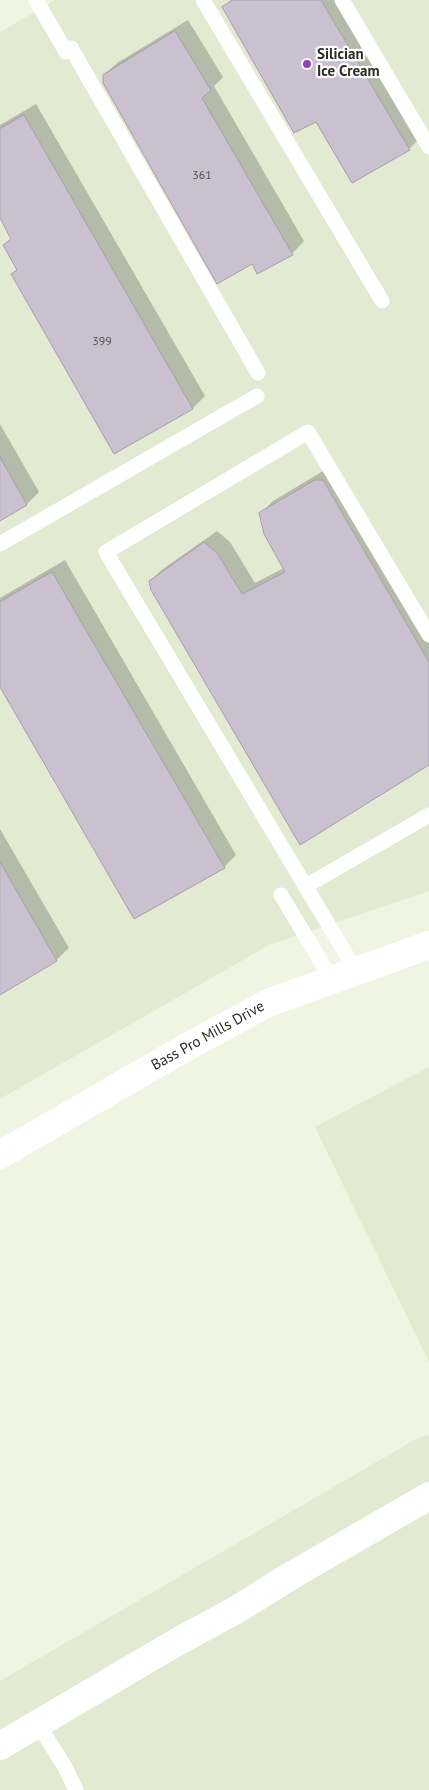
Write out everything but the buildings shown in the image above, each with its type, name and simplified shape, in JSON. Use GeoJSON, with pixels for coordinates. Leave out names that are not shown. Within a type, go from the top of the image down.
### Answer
{"type":"FeatureCollection","features":[{"type":"Feature","properties":{"kind":"street","name":"Bass Pro Mills Drive"},"geometry":{"type":"LineString","coordinates":[[0,1156],[185,1048],[268,1003],[429,944]]}},
{"type":"Feature","properties":{"kind":"street"},"geometry":{"type":"LineString","coordinates":[[0,1746],[429,1496]]}},
{"type":"Feature","properties":{"kind":"lane"},"geometry":{"type":"LineString","coordinates":[[36,0],[69,50],[258,373]]}},
{"type":"Feature","properties":{"kind":"lane"},"geometry":{"type":"LineString","coordinates":[[204,0],[382,300]]}},
{"type":"Feature","properties":{"kind":"lane"},"geometry":{"type":"LineString","coordinates":[[342,0],[429,147]]}},
{"type":"Feature","properties":{"kind":"lane"},"geometry":{"type":"LineString","coordinates":[[0,544],[257,396]]}},
{"type":"Feature","properties":{"kind":"lane"},"geometry":{"type":"LineString","coordinates":[[344,975],[306,886],[106,552],[308,432],[429,634]]}},
{"type":"Feature","properties":{"kind":"lane"},"geometry":{"type":"LineString","coordinates":[[306,886],[429,815]]}},
{"type":"Feature","properties":{"kind":"lane"},"geometry":{"type":"LineString","coordinates":[[281,895],[344,975]]}},
{"type":"Feature","properties":{"kind":"lane"},"geometry":{"type":"LineString","coordinates":[[38,1724],[76,1790]]}},
{"type":"Feature","properties":{"kind":"shaded area"},"geometry":{"type":"Polygon","coordinates":[[[55,0],[429,0],[429,891],[269,945],[0,1099],[0,32],[55,0]]]}},
{"type":"Feature","properties":{"kind":"shaded area"},"geometry":{"type":"Polygon","coordinates":[[[429,1067],[429,1362],[315,1127],[429,1067]]]}},
{"type":"Feature","properties":{"kind":"shaded area"},"geometry":{"type":"Polygon","coordinates":[[[429,1435],[429,1790],[0,1790],[0,1681],[418,1438],[429,1435]]]}},
{"type":"Feature","properties":{"kind":"place","name":"Silician Ice Cream"},"geometry":{"type":"Point","coordinates":[307,64]}}]}
